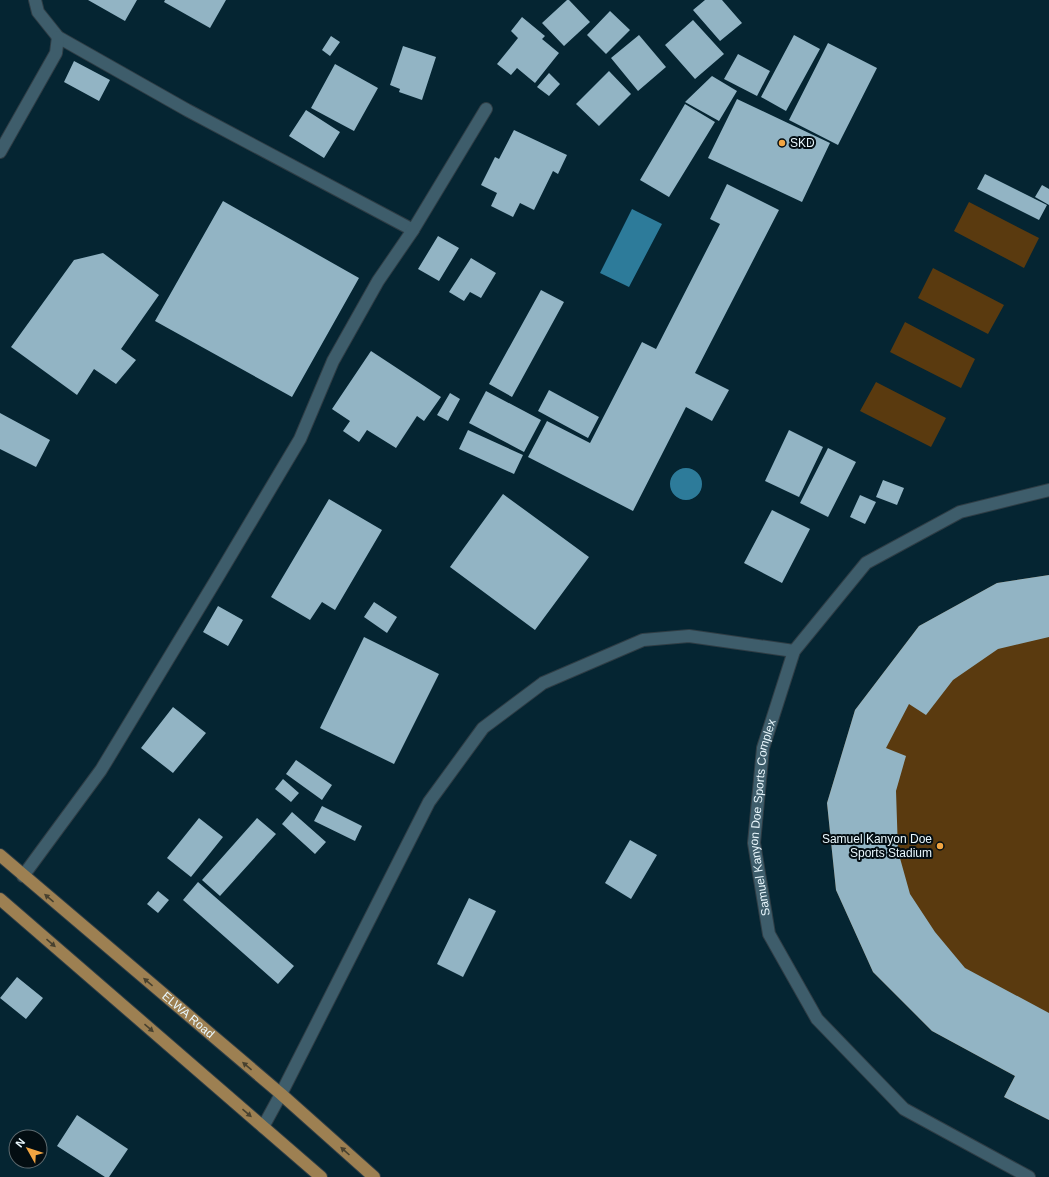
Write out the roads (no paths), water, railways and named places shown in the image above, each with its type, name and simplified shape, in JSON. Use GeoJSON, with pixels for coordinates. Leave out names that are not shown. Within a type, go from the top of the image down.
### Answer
{"type":"FeatureCollection","features":[{"type":"Feature","properties":{"kind":"main road","name":"ELWA Road"},"geometry":{"type":"LineString","coordinates":[[0,855],[281,1094],[374,1177]]}},
{"type":"Feature","properties":{"kind":"main road"},"geometry":{"type":"LineString","coordinates":[[0,899],[321,1177]]}},
{"type":"Feature","properties":{"kind":"street"},"geometry":{"type":"LineString","coordinates":[[35,0],[38,12],[58,37],[187,110],[413,230]]}},
{"type":"Feature","properties":{"kind":"street"},"geometry":{"type":"LineString","coordinates":[[0,152],[56,53],[58,37]]}},
{"type":"Feature","properties":{"kind":"street"},"geometry":{"type":"LineString","coordinates":[[23,876],[101,770],[208,593],[300,439],[334,361],[378,281],[413,230],[486,109]]}},
{"type":"Feature","properties":{"kind":"street","name":"Samuel Kanyon Doe Sports Complex"},"geometry":{"type":"LineString","coordinates":[[1029,1177],[904,1109],[817,1019],[769,934],[754,843],[763,748],[794,651],[866,563],[960,512],[1049,490]]}},
{"type":"Feature","properties":{"kind":"street"},"geometry":{"type":"LineString","coordinates":[[263,1127],[429,802],[483,728],[543,683],[643,640],[689,636],[794,651]]}},
{"type":"Feature","properties":{"kind":"water"},"geometry":{"type":"Polygon","coordinates":[[[632,209],[662,224],[629,287],[600,273],[632,209]]]}},
{"type":"Feature","properties":{"kind":"water"},"geometry":{"type":"Polygon","coordinates":[[[686,468],[695,471],[699,475],[702,484],[699,493],[695,497],[686,500],[677,497],[673,493],[670,484],[673,475],[677,471],[686,468]]]}},
{"type":"Feature","properties":{"kind":"place","name":"SKD"},"geometry":{"type":"Point","coordinates":[782,143]}},
{"type":"Feature","properties":{"kind":"place","name":"Samuel Kanyon Doe Sports Stadium"},"geometry":{"type":"Point","coordinates":[940,846]}}]}
